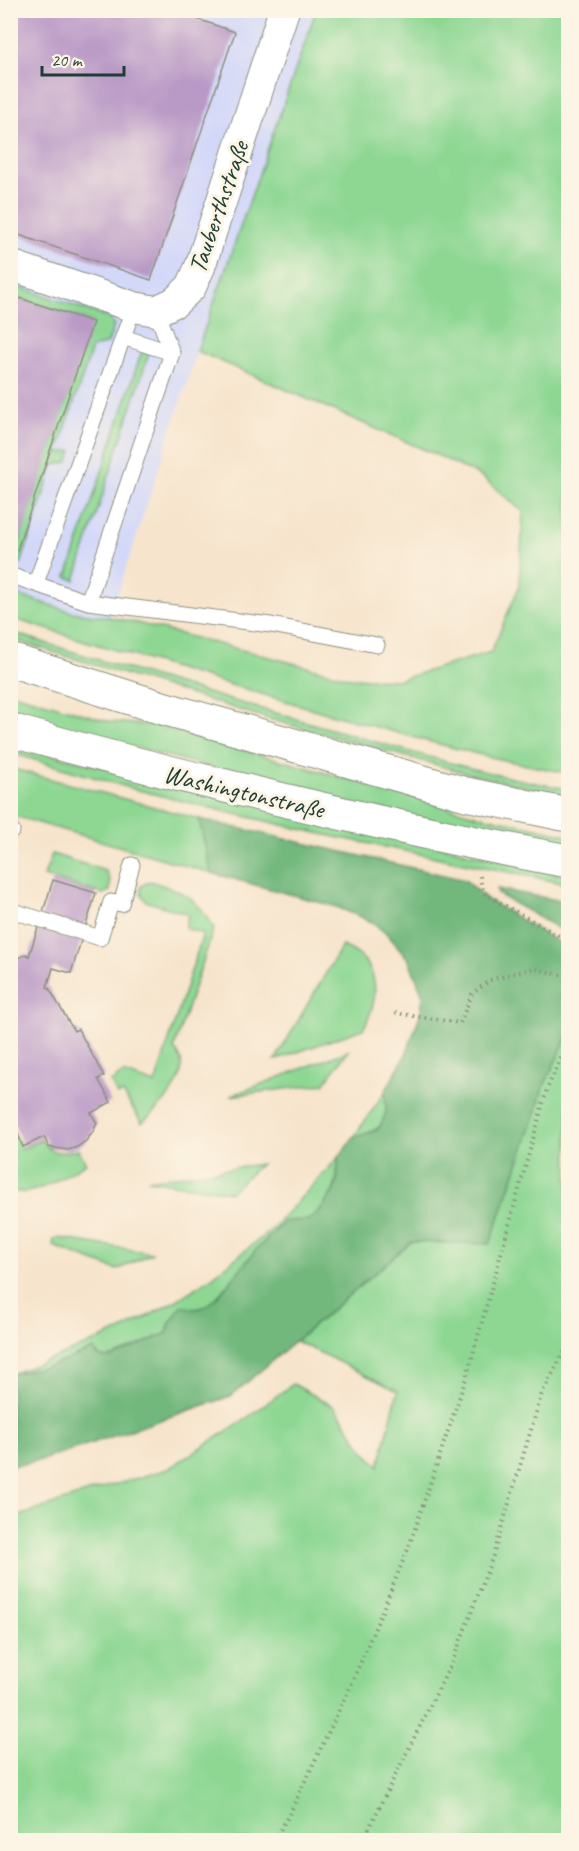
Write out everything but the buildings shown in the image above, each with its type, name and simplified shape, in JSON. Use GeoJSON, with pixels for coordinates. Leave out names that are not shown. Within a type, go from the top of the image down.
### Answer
{"type":"FeatureCollection","features":[{"type":"Feature","properties":{"kind":"main road","name":"Washingtonstraße"},"geometry":{"type":"LineString","coordinates":[[10,660],[159,707],[465,794],[568,815]]}},
{"type":"Feature","properties":{"kind":"main road","name":"Washingtonstraße"},"geometry":{"type":"LineString","coordinates":[[10,730],[480,860],[568,861]]}},
{"type":"Feature","properties":{"kind":"street","name":"Tauberthstraße"},"geometry":{"type":"LineString","coordinates":[[145,309],[175,302],[191,287],[200,267],[284,10]]}},
{"type":"Feature","properties":{"kind":"street"},"geometry":{"type":"LineString","coordinates":[[10,265],[145,309]]}},
{"type":"Feature","properties":{"kind":"lane"},"geometry":{"type":"LineString","coordinates":[[36,584],[123,337],[145,309],[172,353]]}},
{"type":"Feature","properties":{"kind":"lane"},"geometry":{"type":"LineString","coordinates":[[123,337],[172,353]]}},
{"type":"Feature","properties":{"kind":"lane"},"geometry":{"type":"LineString","coordinates":[[88,602],[172,353]]}},
{"type":"Feature","properties":{"kind":"lane"},"geometry":{"type":"LineString","coordinates":[[10,575],[88,602],[271,625],[377,645]]}},
{"type":"Feature","properties":{"kind":"lane"},"geometry":{"type":"LineString","coordinates":[[10,910],[100,938],[111,902],[121,904],[132,865]]}},
{"type":"Feature","properties":{"kind":"path"},"geometry":{"type":"LineString","coordinates":[[480,860],[481,884],[485,894],[568,941]]}},
{"type":"Feature","properties":{"kind":"path"},"geometry":{"type":"LineString","coordinates":[[395,1013],[460,1023],[472,994],[490,980],[534,968],[568,977]]}},
{"type":"Feature","properties":{"kind":"path"},"geometry":{"type":"LineString","coordinates":[[274,1840],[352,1683],[408,1550],[468,1372],[547,1089],[568,1042]]}},
{"type":"Feature","properties":{"kind":"path"},"geometry":{"type":"LineString","coordinates":[[363,1840],[453,1660],[493,1556],[542,1393],[568,1345]]}},
{"type":"Feature","properties":{"kind":"shaded area"},"geometry":{"type":"Polygon","coordinates":[[[11,11],[316,11],[197,351],[110,617],[72,612],[11,593],[11,11]]]}},
{"type":"Feature","properties":{"kind":"green space"},"geometry":{"type":"Polygon","coordinates":[[[316,11],[568,11],[568,773],[478,754],[389,731],[11,618],[11,593],[72,612],[137,623],[351,678],[398,680],[491,652],[519,587],[523,512],[482,477],[439,456],[197,351],[316,11]]]}},
{"type":"Feature","properties":{"kind":"green space"},"geometry":{"type":"Polygon","coordinates":[[[11,284],[110,318],[114,325],[108,343],[92,348],[57,453],[72,451],[68,462],[53,465],[21,564],[11,559],[11,547],[17,549],[92,322],[11,295],[11,284]]]}},
{"type":"Feature","properties":{"kind":"green space"},"geometry":{"type":"Polygon","coordinates":[[[142,351],[149,353],[75,580],[67,577],[142,351]]]}},
{"type":"Feature","properties":{"kind":"green space"},"geometry":{"type":"Polygon","coordinates":[[[11,632],[395,748],[481,771],[568,789],[568,796],[474,775],[269,719],[11,639],[11,632]]]}},
{"type":"Feature","properties":{"kind":"green space"},"geometry":{"type":"Polygon","coordinates":[[[10,692],[111,722],[158,726],[476,815],[568,835],[568,847],[347,803],[11,715],[10,692]]]}},
{"type":"Feature","properties":{"kind":"green space"},"geometry":{"type":"Polygon","coordinates":[[[10,745],[568,876],[568,884],[326,835],[134,789],[11,753],[10,745]]]}},
{"type":"Feature","properties":{"kind":"green space"},"geometry":{"type":"Polygon","coordinates":[[[10,768],[199,819],[211,873],[11,815],[10,768]]]}},
{"type":"Feature","properties":{"kind":"green space"},"geometry":{"type":"Polygon","coordinates":[[[199,819],[465,880],[488,900],[568,948],[568,1035],[542,1090],[490,1244],[411,1242],[231,1396],[42,1460],[11,1466],[11,1374],[51,1366],[94,1349],[97,1355],[104,1358],[113,1357],[167,1333],[170,1323],[182,1306],[195,1309],[207,1306],[219,1295],[255,1251],[285,1221],[309,1220],[321,1209],[332,1193],[337,1183],[338,1158],[353,1138],[377,1130],[381,1125],[386,1112],[385,1092],[407,1052],[420,1015],[423,996],[409,960],[388,935],[370,921],[337,907],[211,873],[199,819]]]}},
{"type":"Feature","properties":{"kind":"green space"},"geometry":{"type":"Polygon","coordinates":[[[52,854],[106,871],[110,881],[110,891],[102,894],[44,876],[52,854]]]}},
{"type":"Feature","properties":{"kind":"green space"},"geometry":{"type":"Polygon","coordinates":[[[150,881],[172,888],[195,902],[214,928],[174,1048],[180,1058],[182,1068],[179,1079],[166,1099],[142,1123],[123,1093],[117,1095],[111,1082],[123,1073],[155,1084],[203,934],[185,928],[188,914],[144,899],[141,886],[150,881]]]}},
{"type":"Feature","properties":{"kind":"green space"},"geometry":{"type":"Polygon","coordinates":[[[497,889],[568,902],[568,934],[498,894],[497,889]]]}},
{"type":"Feature","properties":{"kind":"green space"},"geometry":{"type":"Polygon","coordinates":[[[342,946],[355,952],[364,961],[371,970],[374,981],[373,1005],[363,1029],[275,1060],[342,946]]]}},
{"type":"Feature","properties":{"kind":"green space"},"geometry":{"type":"Polygon","coordinates":[[[568,1035],[568,1840],[11,1840],[11,1519],[89,1492],[168,1469],[244,1420],[293,1384],[335,1407],[364,1451],[379,1466],[398,1391],[296,1341],[411,1242],[490,1243],[542,1090],[568,1035]]]}},
{"type":"Feature","properties":{"kind":"green space"},"geometry":{"type":"Polygon","coordinates":[[[348,1051],[324,1084],[230,1096],[348,1051]]]}},
{"type":"Feature","properties":{"kind":"green space"},"geometry":{"type":"Polygon","coordinates":[[[385,1092],[386,1111],[381,1124],[371,1132],[353,1138],[385,1092]]]}},
{"type":"Feature","properties":{"kind":"green space"},"geometry":{"type":"Polygon","coordinates":[[[10,1128],[22,1149],[42,1140],[53,1151],[67,1152],[78,1149],[86,1163],[39,1189],[28,1192],[10,1190],[10,1128]]]}},
{"type":"Feature","properties":{"kind":"green space"},"geometry":{"type":"Polygon","coordinates":[[[338,1158],[335,1186],[317,1213],[309,1220],[284,1221],[255,1251],[219,1295],[207,1306],[195,1309],[170,1322],[167,1333],[113,1357],[101,1357],[93,1349],[51,1366],[11,1374],[124,1329],[174,1302],[211,1278],[272,1229],[338,1158]]]}},
{"type":"Feature","properties":{"kind":"green space"},"geometry":{"type":"Polygon","coordinates":[[[261,1164],[230,1192],[147,1180],[261,1164]]]}},
{"type":"Feature","properties":{"kind":"green space"},"geometry":{"type":"Polygon","coordinates":[[[54,1239],[152,1253],[117,1270],[53,1246],[54,1239]]]}}]}
